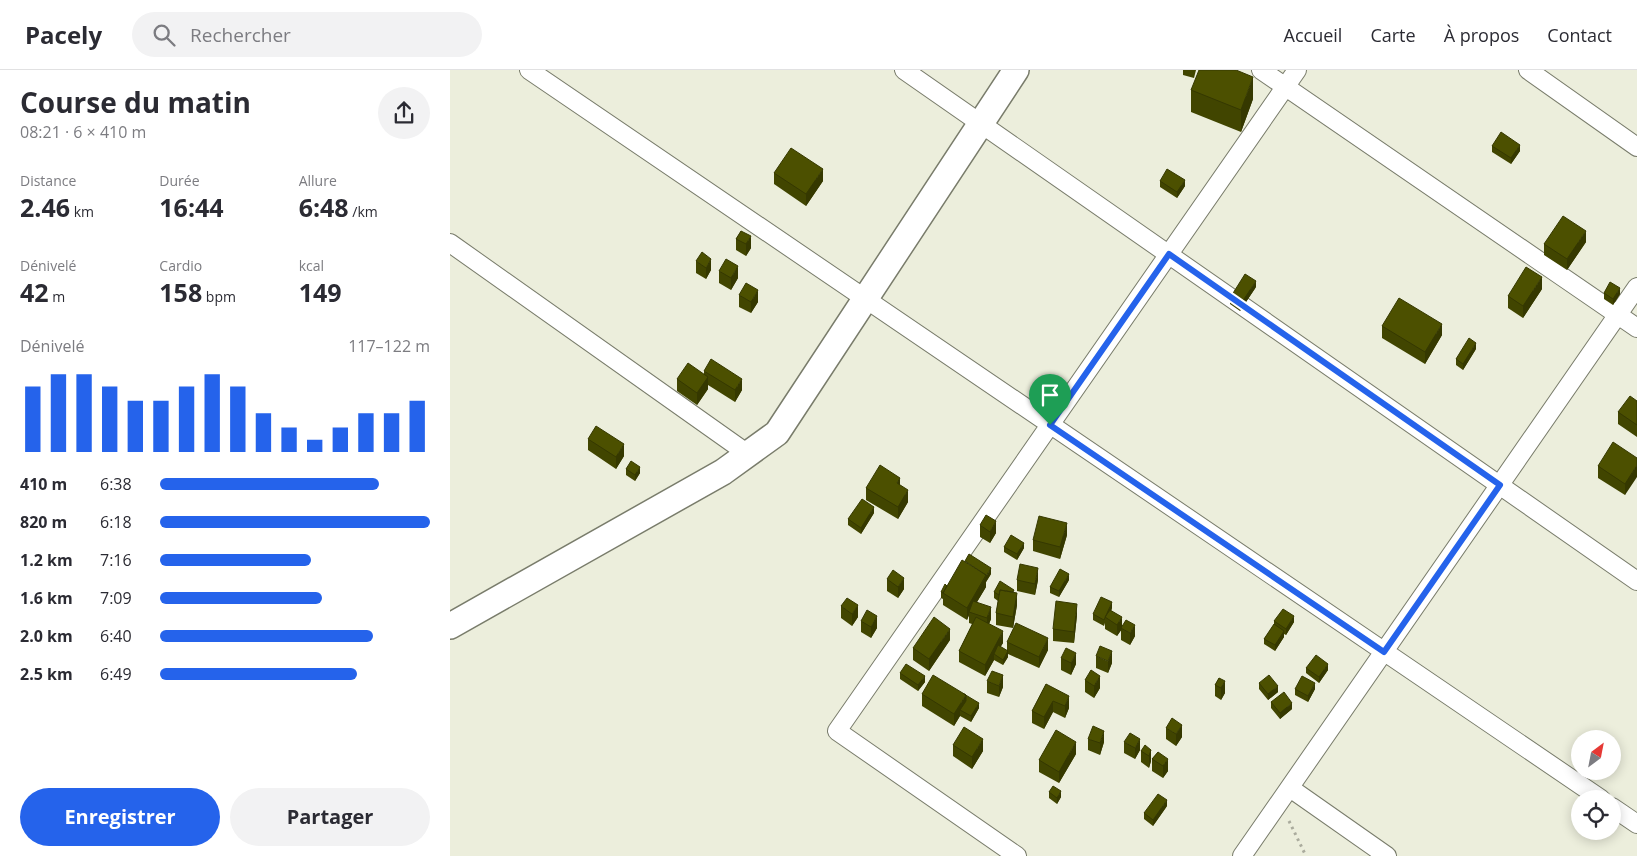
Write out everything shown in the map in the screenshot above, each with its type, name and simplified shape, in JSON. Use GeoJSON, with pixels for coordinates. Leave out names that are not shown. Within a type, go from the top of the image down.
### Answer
{"type":"FeatureCollection","features":[{"type":"Feature","properties":{"kind":"main road"},"geometry":{"type":"LineString","coordinates":[[450,626],[723,472],[777,433],[1016,70]]}},
{"type":"Feature","properties":{"kind":"street"},"geometry":{"type":"LineString","coordinates":[[529,70],[1587,790]]}},
{"type":"Feature","properties":{"kind":"street"},"geometry":{"type":"LineString","coordinates":[[904,70],[1637,581]]}},
{"type":"Feature","properties":{"kind":"street"},"geometry":{"type":"LineString","coordinates":[[1261,70],[1637,328]]}},
{"type":"Feature","properties":{"kind":"street"},"geometry":{"type":"LineString","coordinates":[[1017,856],[837,732],[1297,70]]}},
{"type":"Feature","properties":{"kind":"street"},"geometry":{"type":"LineString","coordinates":[[1528,70],[1637,147]]}},
{"type":"Feature","properties":{"kind":"street"},"geometry":{"type":"LineString","coordinates":[[450,243],[748,454]]}},
{"type":"Feature","properties":{"kind":"street"},"geometry":{"type":"LineString","coordinates":[[1242,856],[1637,287]]}},
{"type":"Feature","properties":{"kind":"street"},"geometry":{"type":"LineString","coordinates":[[1285,795],[1387,856]]}},
{"type":"Feature","properties":{"kind":"street"},"geometry":{"type":"LineString","coordinates":[[1621,813],[1637,824]]}},
{"type":"Feature","properties":{"kind":"path"},"geometry":{"type":"LineString","coordinates":[[1285,795],[1306,856]]}},
{"type":"Feature","properties":{"kind":"building"},"geometry":{"type":"Polygon","coordinates":[[[1199,70],[1236,70],[1253,77],[1241,110],[1191,90],[1199,70]]]}},
{"type":"Feature","properties":{"kind":"building"},"geometry":{"type":"Polygon","coordinates":[[[1501,132],[1520,145],[1511,158],[1492,146],[1501,132]]]}},
{"type":"Feature","properties":{"kind":"building"},"geometry":{"type":"Polygon","coordinates":[[[791,148],[823,169],[806,194],[774,173],[791,148]]]}},
{"type":"Feature","properties":{"kind":"building"},"geometry":{"type":"Polygon","coordinates":[[[1167,169],[1185,180],[1177,192],[1160,181],[1167,169]]]}},
{"type":"Feature","properties":{"kind":"building"},"geometry":{"type":"Polygon","coordinates":[[[1563,216],[1586,231],[1567,259],[1544,244],[1563,216]]]}},
{"type":"Feature","properties":{"kind":"building"},"geometry":{"type":"Polygon","coordinates":[[[741,231],[751,236],[746,244],[736,239],[741,231]]]}},
{"type":"Feature","properties":{"kind":"building"},"geometry":{"type":"Polygon","coordinates":[[[702,252],[711,259],[706,268],[696,261],[702,252]]]}},
{"type":"Feature","properties":{"kind":"building"},"geometry":{"type":"Polygon","coordinates":[[[726,259],[738,266],[731,278],[719,271],[726,259]]]}},
{"type":"Feature","properties":{"kind":"building"},"geometry":{"type":"Polygon","coordinates":[[[1526,267],[1542,277],[1523,306],[1508,296],[1526,267]]]}},
{"type":"Feature","properties":{"kind":"building"},"geometry":{"type":"Polygon","coordinates":[[[1245,274],[1256,281],[1240,305],[1230,298],[1245,274]]]}},
{"type":"Feature","properties":{"kind":"building"},"geometry":{"type":"Polygon","coordinates":[[[1610,282],[1620,288],[1613,299],[1604,293],[1610,282]]]}},
{"type":"Feature","properties":{"kind":"building"},"geometry":{"type":"Polygon","coordinates":[[[746,283],[758,290],[751,302],[739,295],[746,283]]]}},
{"type":"Feature","properties":{"kind":"building"},"geometry":{"type":"Polygon","coordinates":[[[1399,298],[1442,324],[1425,352],[1382,326],[1399,298]]]}},
{"type":"Feature","properties":{"kind":"building"},"geometry":{"type":"Polygon","coordinates":[[[1469,338],[1476,343],[1463,364],[1456,359],[1469,338]]]}},
{"type":"Feature","properties":{"kind":"building"},"geometry":{"type":"Polygon","coordinates":[[[711,359],[742,379],[735,390],[704,371],[711,359]]]}},
{"type":"Feature","properties":{"kind":"building"},"geometry":{"type":"Polygon","coordinates":[[[688,363],[708,377],[697,393],[677,379],[688,363]]]}},
{"type":"Feature","properties":{"kind":"building"},"geometry":{"type":"Polygon","coordinates":[[[1630,396],[1637,401],[1637,425],[1618,412],[1630,396]]]}},
{"type":"Feature","properties":{"kind":"building"},"geometry":{"type":"Polygon","coordinates":[[[596,426],[624,444],[616,457],[588,439],[596,426]]]}},
{"type":"Feature","properties":{"kind":"building"},"geometry":{"type":"Polygon","coordinates":[[[1613,442],[1637,458],[1637,465],[1625,484],[1598,466],[1613,442]]]}},
{"type":"Feature","properties":{"kind":"building"},"geometry":{"type":"Polygon","coordinates":[[[631,461],[640,467],[635,475],[626,469],[631,461]]]}},
{"type":"Feature","properties":{"kind":"building"},"geometry":{"type":"Polygon","coordinates":[[[880,465],[900,478],[897,483],[908,490],[898,507],[866,488],[880,465]]]}},
{"type":"Feature","properties":{"kind":"building"},"geometry":{"type":"Polygon","coordinates":[[[862,499],[874,507],[861,528],[848,519],[862,499]]]}},
{"type":"Feature","properties":{"kind":"building"},"geometry":{"type":"Polygon","coordinates":[[[986,515],[996,521],[990,532],[980,525],[986,515]]]}},
{"type":"Feature","properties":{"kind":"building"},"geometry":{"type":"Polygon","coordinates":[[[1039,516],[1067,523],[1060,547],[1033,540],[1039,516]]]}},
{"type":"Feature","properties":{"kind":"building"},"geometry":{"type":"Polygon","coordinates":[[[1011,535],[1024,543],[1017,554],[1004,547],[1011,535]]]}},
{"type":"Feature","properties":{"kind":"building"},"geometry":{"type":"Polygon","coordinates":[[[969,554],[991,568],[986,576],[965,561],[969,554]]]}},
{"type":"Feature","properties":{"kind":"building"},"geometry":{"type":"Polygon","coordinates":[[[962,560],[986,575],[967,608],[943,593],[962,560]]]}},
{"type":"Feature","properties":{"kind":"building"},"geometry":{"type":"Polygon","coordinates":[[[1020,564],[1038,568],[1035,584],[1017,580],[1020,564]]]}},
{"type":"Feature","properties":{"kind":"building"},"geometry":{"type":"Polygon","coordinates":[[[1060,569],[1069,574],[1059,591],[1050,587],[1060,569]]]}},
{"type":"Feature","properties":{"kind":"building"},"geometry":{"type":"Polygon","coordinates":[[[893,570],[904,578],[898,587],[887,579],[893,570]]]}},
{"type":"Feature","properties":{"kind":"building"},"geometry":{"type":"Polygon","coordinates":[[[1000,581],[1014,590],[1013,592],[1000,590],[999,595],[994,592],[1000,581]]]}},
{"type":"Feature","properties":{"kind":"building"},"geometry":{"type":"Polygon","coordinates":[[[945,584],[947,586],[943,593],[941,592],[945,584]]]}},
{"type":"Feature","properties":{"kind":"building"},"geometry":{"type":"Polygon","coordinates":[[[1000,590],[1017,593],[1013,617],[996,613],[1000,590]]]}},
{"type":"Feature","properties":{"kind":"building"},"geometry":{"type":"Polygon","coordinates":[[[1101,597],[1112,602],[1104,620],[1093,614],[1101,597]]]}},
{"type":"Feature","properties":{"kind":"building"},"geometry":{"type":"Polygon","coordinates":[[[847,598],[858,605],[852,614],[841,606],[847,598]]]}},
{"type":"Feature","properties":{"kind":"building"},"geometry":{"type":"Polygon","coordinates":[[[973,601],[991,607],[987,618],[969,612],[973,601]]]}},
{"type":"Feature","properties":{"kind":"building"},"geometry":{"type":"Polygon","coordinates":[[[1056,601],[1077,604],[1074,632],[1053,629],[1056,601]]]}},
{"type":"Feature","properties":{"kind":"building"},"geometry":{"type":"Polygon","coordinates":[[[1283,609],[1294,616],[1286,629],[1274,621],[1283,609]]]}},
{"type":"Feature","properties":{"kind":"building"},"geometry":{"type":"Polygon","coordinates":[[[867,610],[877,616],[871,627],[861,621],[867,610]]]}},
{"type":"Feature","properties":{"kind":"building"},"geometry":{"type":"Polygon","coordinates":[[[1110,610],[1122,617],[1117,625],[1105,617],[1110,610]]]}},
{"type":"Feature","properties":{"kind":"building"},"geometry":{"type":"Polygon","coordinates":[[[934,617],[950,629],[929,659],[913,648],[934,617]]]}},
{"type":"Feature","properties":{"kind":"building"},"geometry":{"type":"Polygon","coordinates":[[[976,617],[1003,631],[985,665],[959,651],[976,617]]]}},
{"type":"Feature","properties":{"kind":"building"},"geometry":{"type":"Polygon","coordinates":[[[1126,620],[1135,625],[1130,633],[1121,628],[1126,620]]]}},
{"type":"Feature","properties":{"kind":"building"},"geometry":{"type":"Polygon","coordinates":[[[1016,623],[1048,638],[1039,657],[1007,642],[1016,623]]]}},
{"type":"Feature","properties":{"kind":"building"},"geometry":{"type":"Polygon","coordinates":[[[1274,624],[1284,631],[1275,645],[1264,639],[1274,624]]]}},
{"type":"Feature","properties":{"kind":"building"},"geometry":{"type":"Polygon","coordinates":[[[998,645],[1008,651],[1003,660],[994,654],[998,645]]]}},
{"type":"Feature","properties":{"kind":"building"},"geometry":{"type":"Polygon","coordinates":[[[1100,646],[1112,651],[1108,661],[1096,656],[1100,646]]]}},
{"type":"Feature","properties":{"kind":"building"},"geometry":{"type":"Polygon","coordinates":[[[1066,648],[1076,653],[1071,663],[1061,658],[1066,648]]]}},
{"type":"Feature","properties":{"kind":"building"},"geometry":{"type":"Polygon","coordinates":[[[1316,655],[1328,664],[1319,677],[1306,668],[1316,655]]]}},
{"type":"Feature","properties":{"kind":"building"},"geometry":{"type":"Polygon","coordinates":[[[906,664],[925,676],[918,685],[900,673],[906,664]]]}},
{"type":"Feature","properties":{"kind":"building"},"geometry":{"type":"Polygon","coordinates":[[[1091,670],[1100,676],[1094,686],[1085,680],[1091,670]]]}},
{"type":"Feature","properties":{"kind":"building"},"geometry":{"type":"Polygon","coordinates":[[[992,671],[1003,675],[999,686],[987,681],[992,671]]]}},
{"type":"Feature","properties":{"kind":"building"},"geometry":{"type":"Polygon","coordinates":[[[933,675],[966,695],[954,714],[922,694],[933,675]]]}},
{"type":"Feature","properties":{"kind":"building"},"geometry":{"type":"Polygon","coordinates":[[[1269,675],[1278,686],[1268,694],[1259,683],[1269,675]]]}},
{"type":"Feature","properties":{"kind":"building"},"geometry":{"type":"Polygon","coordinates":[[[1302,676],[1315,683],[1308,696],[1295,689],[1302,676]]]}},
{"type":"Feature","properties":{"kind":"building"},"geometry":{"type":"Polygon","coordinates":[[[1219,678],[1225,681],[1221,688],[1215,685],[1219,678]]]}},
{"type":"Feature","properties":{"kind":"building"},"geometry":{"type":"Polygon","coordinates":[[[1046,684],[1069,696],[1065,706],[1053,701],[1044,717],[1032,711],[1046,684]]]}},
{"type":"Feature","properties":{"kind":"building"},"geometry":{"type":"Polygon","coordinates":[[[1284,692],[1292,703],[1280,713],[1271,702],[1284,692]]]}},
{"type":"Feature","properties":{"kind":"building"},"geometry":{"type":"Polygon","coordinates":[[[966,695],[979,703],[971,716],[960,710],[966,701],[966,695]]]}},
{"type":"Feature","properties":{"kind":"building"},"geometry":{"type":"Polygon","coordinates":[[[1172,718],[1182,725],[1176,734],[1166,728],[1172,718]]]}},
{"type":"Feature","properties":{"kind":"building"},"geometry":{"type":"Polygon","coordinates":[[[1093,726],[1104,731],[1100,743],[1088,739],[1093,726]]]}},
{"type":"Feature","properties":{"kind":"building"},"geometry":{"type":"Polygon","coordinates":[[[964,727],[983,739],[972,757],[953,745],[964,727]]]}},
{"type":"Feature","properties":{"kind":"building"},"geometry":{"type":"Polygon","coordinates":[[[1056,730],[1076,742],[1059,772],[1039,760],[1056,730]]]}},
{"type":"Feature","properties":{"kind":"building"},"geometry":{"type":"Polygon","coordinates":[[[1130,733],[1140,739],[1135,748],[1124,742],[1130,733]]]}},
{"type":"Feature","properties":{"kind":"building"},"geometry":{"type":"Polygon","coordinates":[[[1145,745],[1151,750],[1149,756],[1141,751],[1145,745]]]}},
{"type":"Feature","properties":{"kind":"building"},"geometry":{"type":"Polygon","coordinates":[[[1158,752],[1168,759],[1163,766],[1152,759],[1158,752]]]}},
{"type":"Feature","properties":{"kind":"building"},"geometry":{"type":"Polygon","coordinates":[[[1053,786],[1061,791],[1057,798],[1049,792],[1053,786]]]}},
{"type":"Feature","properties":{"kind":"building"},"geometry":{"type":"Polygon","coordinates":[[[1158,794],[1167,800],[1153,820],[1144,813],[1158,794]]]}},
{"type":"Feature","properties":{"kind":"route"},"geometry":{"type":"LineString","coordinates":[[1169,254],[1500,485],[1384,652],[1050,425],[1169,254]]}}]}
